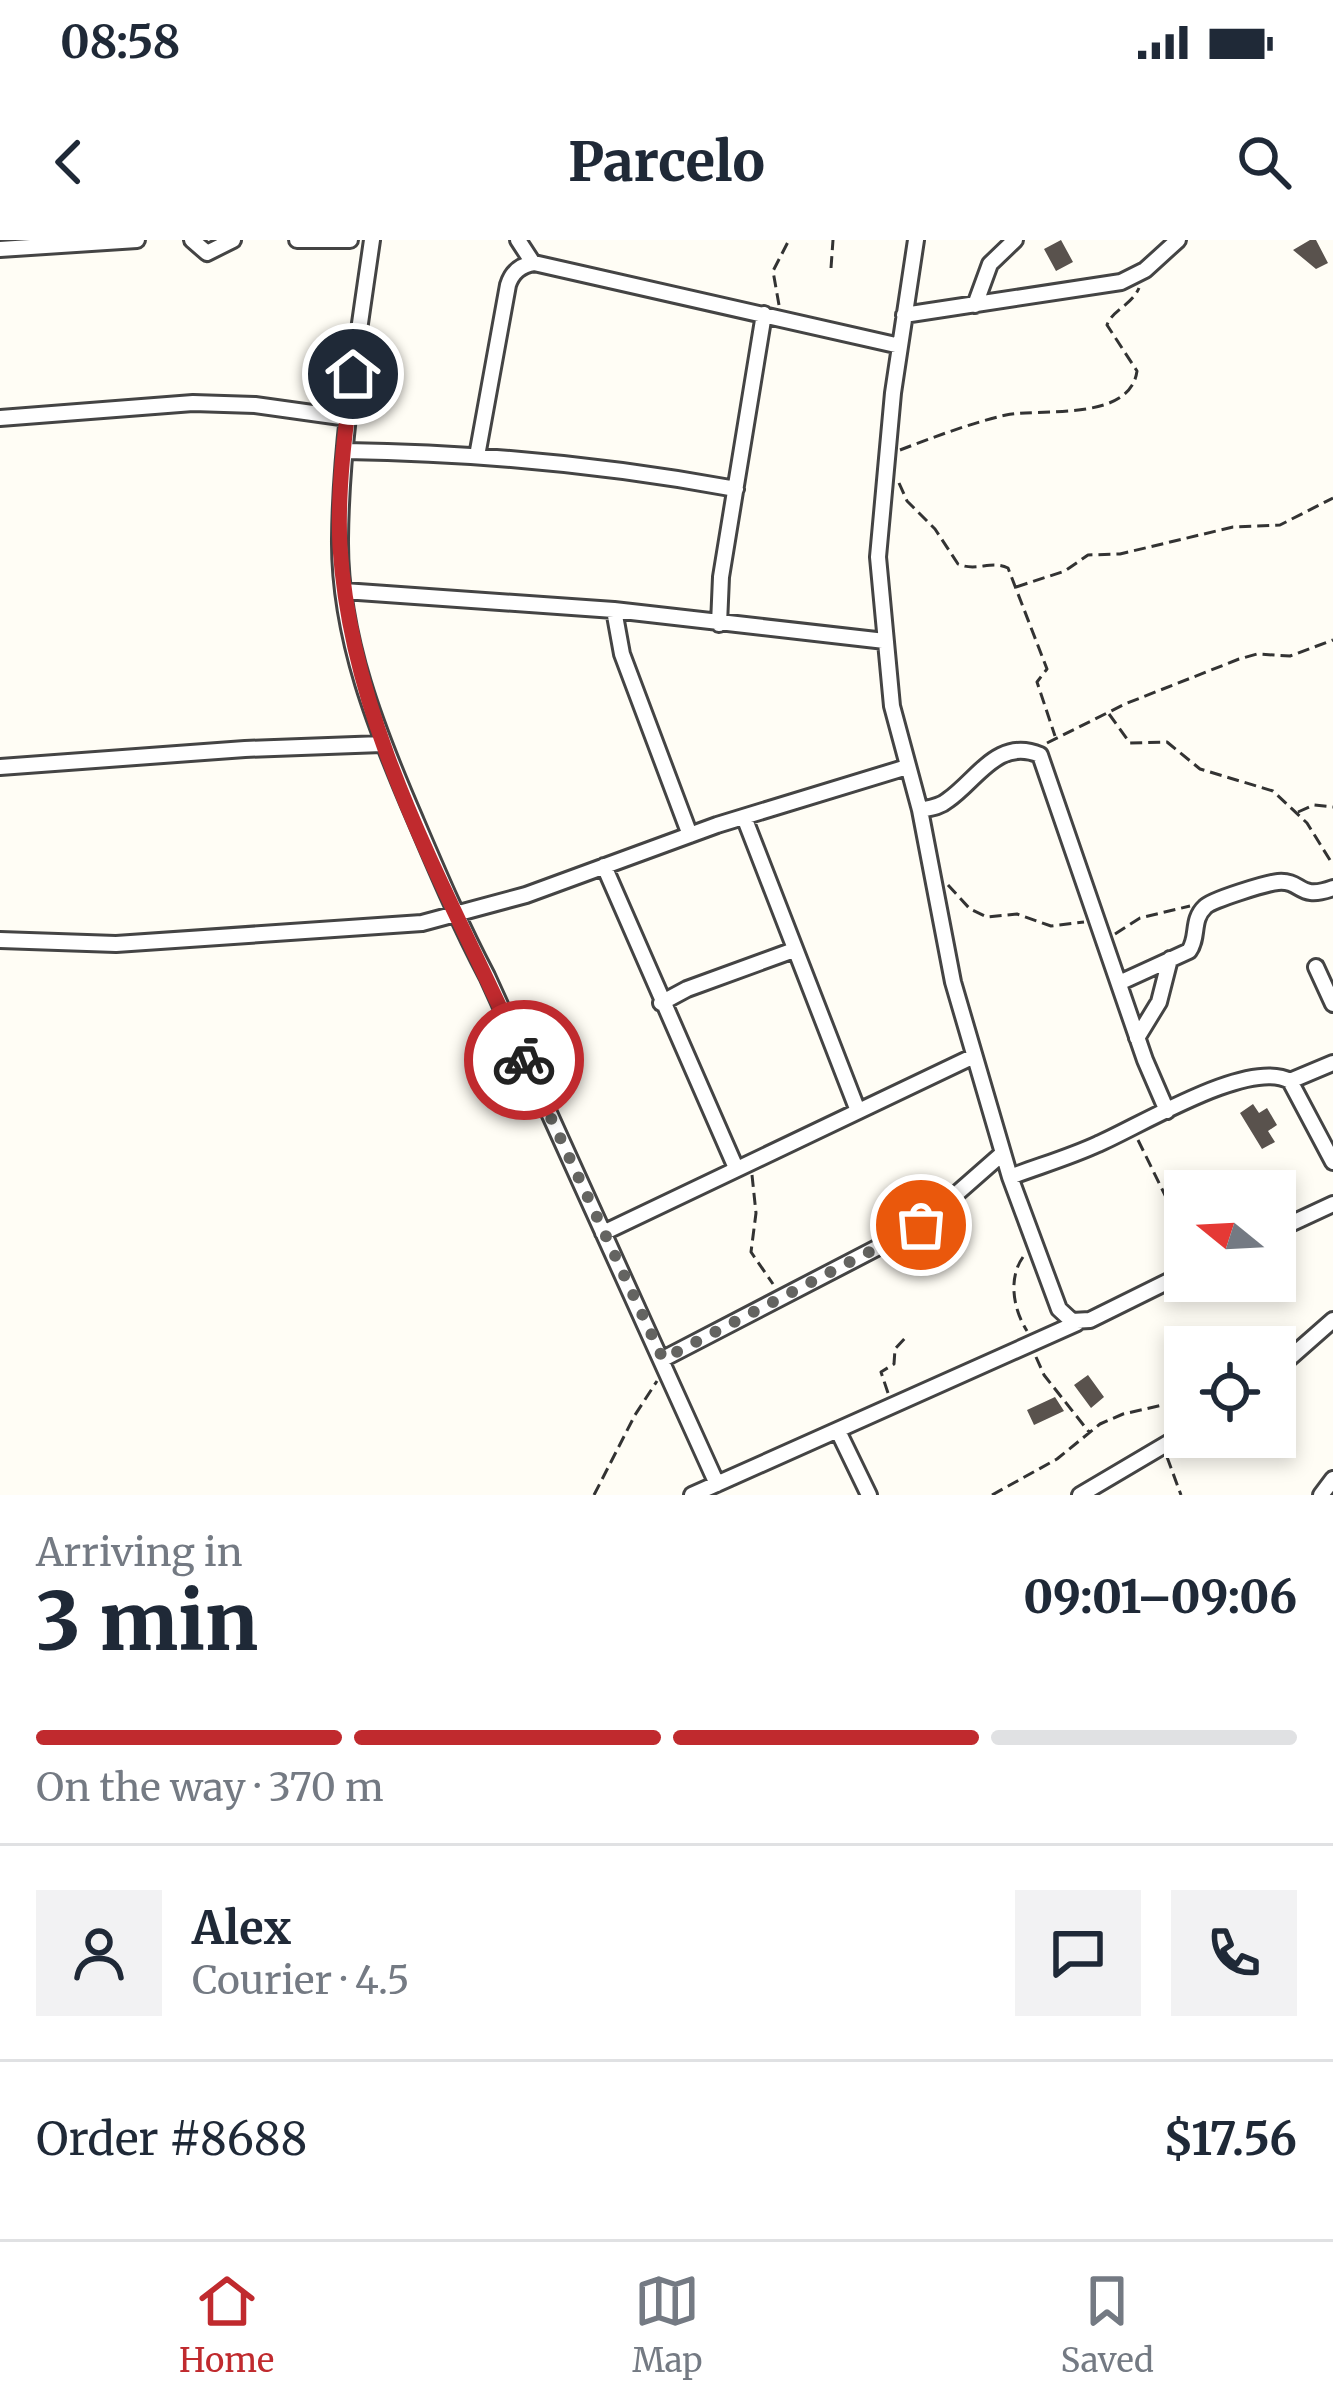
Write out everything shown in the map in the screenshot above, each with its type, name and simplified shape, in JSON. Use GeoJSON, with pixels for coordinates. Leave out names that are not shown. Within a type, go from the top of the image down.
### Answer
{"type":"FeatureCollection","features":[{"type":"Feature","properties":{"kind":"street"},"geometry":{"type":"LineString","coordinates":[[0,249],[137,240]]}},
{"type":"Feature","properties":{"kind":"street"},"geometry":{"type":"LineString","coordinates":[[193,240],[207,253],[232,240]]}},
{"type":"Feature","properties":{"kind":"street"},"geometry":{"type":"LineString","coordinates":[[297,240],[350,240]]}},
{"type":"Feature","properties":{"kind":"street"},"geometry":{"type":"LineString","coordinates":[[372,240],[348,418],[340,541],[344,591],[360,671],[382,744],[453,915],[487,976],[717,1484]]}},
{"type":"Feature","properties":{"kind":"street"},"geometry":{"type":"LineString","coordinates":[[518,240],[532,263]]}},
{"type":"Feature","properties":{"kind":"street"},"geometry":{"type":"LineString","coordinates":[[916,240],[886,458],[877,579],[892,706],[920,810],[972,1058],[1036,1252],[1060,1309],[1078,1323]]}},
{"type":"Feature","properties":{"kind":"street"},"geometry":{"type":"LineString","coordinates":[[975,305],[990,264],[1015,240]]}},
{"type":"Feature","properties":{"kind":"street"},"geometry":{"type":"LineString","coordinates":[[904,315],[1120,282],[1142,272],[1178,240]]}},
{"type":"Feature","properties":{"kind":"street"},"geometry":{"type":"LineString","coordinates":[[477,456],[508,285],[514,272],[532,263],[900,346]]}},
{"type":"Feature","properties":{"kind":"street"},"geometry":{"type":"LineString","coordinates":[[719,624],[721,577],[770,316]]}},
{"type":"Feature","properties":{"kind":"street"},"geometry":{"type":"LineString","coordinates":[[0,418],[193,403],[255,405],[348,418]]}},
{"type":"Feature","properties":{"kind":"street"},"geometry":{"type":"LineString","coordinates":[[346,451],[477,456],[626,471],[736,489]]}},
{"type":"Feature","properties":{"kind":"street"},"geometry":{"type":"LineString","coordinates":[[344,591],[614,610],[885,641]]}},
{"type":"Feature","properties":{"kind":"street"},"geometry":{"type":"LineString","coordinates":[[614,610],[622,655],[690,835]]}},
{"type":"Feature","properties":{"kind":"street"},"geometry":{"type":"LineString","coordinates":[[0,767],[382,744]]}},
{"type":"Feature","properties":{"kind":"street"},"geometry":{"type":"LineString","coordinates":[[920,810],[947,801],[993,759],[1037,752],[1167,1111]]}},
{"type":"Feature","properties":{"kind":"street"},"geometry":{"type":"LineString","coordinates":[[0,940],[75,945],[422,923],[526,896],[690,835],[907,767]]}},
{"type":"Feature","properties":{"kind":"street"},"geometry":{"type":"LineString","coordinates":[[744,817],[858,1111]]}},
{"type":"Feature","properties":{"kind":"street"},"geometry":{"type":"LineString","coordinates":[[604,866],[661,1003],[742,1165]]}},
{"type":"Feature","properties":{"kind":"street"},"geometry":{"type":"LineString","coordinates":[[1120,983],[1192,949],[1197,918],[1209,903],[1275,883],[1291,884],[1310,894],[1333,888]]}},
{"type":"Feature","properties":{"kind":"street"},"geometry":{"type":"LineString","coordinates":[[661,1003],[687,988],[794,950]]}},
{"type":"Feature","properties":{"kind":"street"},"geometry":{"type":"LineString","coordinates":[[1137,1037],[1159,1002],[1170,959]]}},
{"type":"Feature","properties":{"kind":"street"},"geometry":{"type":"LineString","coordinates":[[1316,967],[1333,1004]]}},
{"type":"Feature","properties":{"kind":"street"},"geometry":{"type":"LineString","coordinates":[[603,1233],[972,1058]]}},
{"type":"Feature","properties":{"kind":"street"},"geometry":{"type":"LineString","coordinates":[[1010,1178],[1265,1074],[1290,1081],[1333,1063]]}},
{"type":"Feature","properties":{"kind":"street"},"geometry":{"type":"LineString","coordinates":[[1290,1081],[1333,1162]]}},
{"type":"Feature","properties":{"kind":"street"},"geometry":{"type":"LineString","coordinates":[[664,1361],[921,1225],[1003,1153]]}},
{"type":"Feature","properties":{"kind":"street"},"geometry":{"type":"LineString","coordinates":[[1296,1221],[1333,1204]]}},
{"type":"Feature","properties":{"kind":"street"},"geometry":{"type":"LineString","coordinates":[[692,1495],[1164,1283]]}},
{"type":"Feature","properties":{"kind":"street"},"geometry":{"type":"LineString","coordinates":[[1296,1353],[1333,1320]]}},
{"type":"Feature","properties":{"kind":"street"},"geometry":{"type":"LineString","coordinates":[[838,1431],[868,1495]]}},
{"type":"Feature","properties":{"kind":"street"},"geometry":{"type":"LineString","coordinates":[[1080,1495],[1163,1444]]}},
{"type":"Feature","properties":{"kind":"street"},"geometry":{"type":"LineString","coordinates":[[1321,1495],[1333,1479]]}},
{"type":"Feature","properties":{"kind":"path"},"geometry":{"type":"LineString","coordinates":[[770,316],[779,301],[773,271],[789,240]]}},
{"type":"Feature","properties":{"kind":"path"},"geometry":{"type":"LineString","coordinates":[[831,268],[833,240]]}},
{"type":"Feature","properties":{"kind":"path"},"geometry":{"type":"LineString","coordinates":[[1055,736],[1037,682],[1047,669],[1008,568],[958,564],[925,516],[908,501],[886,458],[991,419],[1078,411],[1125,395],[1137,371],[1107,325],[1136,296],[1142,272]]}},
{"type":"Feature","properties":{"kind":"path"},"geometry":{"type":"LineString","coordinates":[[1014,587],[1065,571],[1088,555],[1120,554],[1233,527],[1280,525],[1333,498]]}},
{"type":"Feature","properties":{"kind":"path"},"geometry":{"type":"LineString","coordinates":[[1037,752],[1055,736],[1239,659],[1257,654],[1290,656],[1333,640]]}},
{"type":"Feature","properties":{"kind":"path"},"geometry":{"type":"LineString","coordinates":[[1108,713],[1130,742],[1167,742],[1193,766],[1268,789],[1297,813],[1333,866]]}},
{"type":"Feature","properties":{"kind":"path"},"geometry":{"type":"LineString","coordinates":[[1297,813],[1314,805],[1333,808]]}},
{"type":"Feature","properties":{"kind":"path"},"geometry":{"type":"LineString","coordinates":[[932,873],[987,917],[1017,914],[1051,926],[1100,925],[1115,934],[1140,918],[1209,903]]}},
{"type":"Feature","properties":{"kind":"path"},"geometry":{"type":"LineString","coordinates":[[1132,1128],[1164,1193]]}},
{"type":"Feature","properties":{"kind":"path"},"geometry":{"type":"LineString","coordinates":[[742,1165],[756,1214],[752,1252],[784,1297]]}},
{"type":"Feature","properties":{"kind":"path"},"geometry":{"type":"LineString","coordinates":[[1036,1252],[1021,1258],[1012,1284],[1017,1315],[1044,1375],[1090,1432]]}},
{"type":"Feature","properties":{"kind":"path"},"geometry":{"type":"LineString","coordinates":[[895,1405],[880,1374],[896,1361],[895,1349],[908,1335]]}},
{"type":"Feature","properties":{"kind":"path"},"geometry":{"type":"LineString","coordinates":[[594,1495],[664,1361]]}},
{"type":"Feature","properties":{"kind":"path"},"geometry":{"type":"LineString","coordinates":[[992,1495],[1124,1414],[1164,1405]]}},
{"type":"Feature","properties":{"kind":"path"},"geometry":{"type":"LineString","coordinates":[[1163,1444],[1181,1495]]}},
{"type":"Feature","properties":{"kind":"building"},"geometry":{"type":"Polygon","coordinates":[[[1061,240],[1073,262],[1056,271],[1044,249],[1061,240]]]}},
{"type":"Feature","properties":{"kind":"building"},"geometry":{"type":"Polygon","coordinates":[[[1316,240],[1328,263],[1316,269],[1293,250],[1316,240]]]}},
{"type":"Feature","properties":{"kind":"building"},"geometry":{"type":"Polygon","coordinates":[[[1253,1104],[1259,1113],[1267,1108],[1277,1125],[1268,1131],[1275,1142],[1262,1149],[1240,1113],[1253,1104]]]}},
{"type":"Feature","properties":{"kind":"building"},"geometry":{"type":"Polygon","coordinates":[[[1088,1375],[1104,1397],[1091,1408],[1074,1385],[1088,1375]]]}},
{"type":"Feature","properties":{"kind":"building"},"geometry":{"type":"Polygon","coordinates":[[[1055,1397],[1064,1411],[1034,1425],[1027,1410],[1055,1397]]]}},
{"type":"Feature","properties":{"kind":"way so far"},"geometry":{"type":"LineString","coordinates":[[524,1060],[663,1359],[921,1225]]}},
{"type":"Feature","properties":{"kind":"route"},"geometry":{"type":"LineString","coordinates":[[353,374],[340,541],[344,591],[360,671],[393,772],[453,915],[487,976],[524,1060]]}}]}
